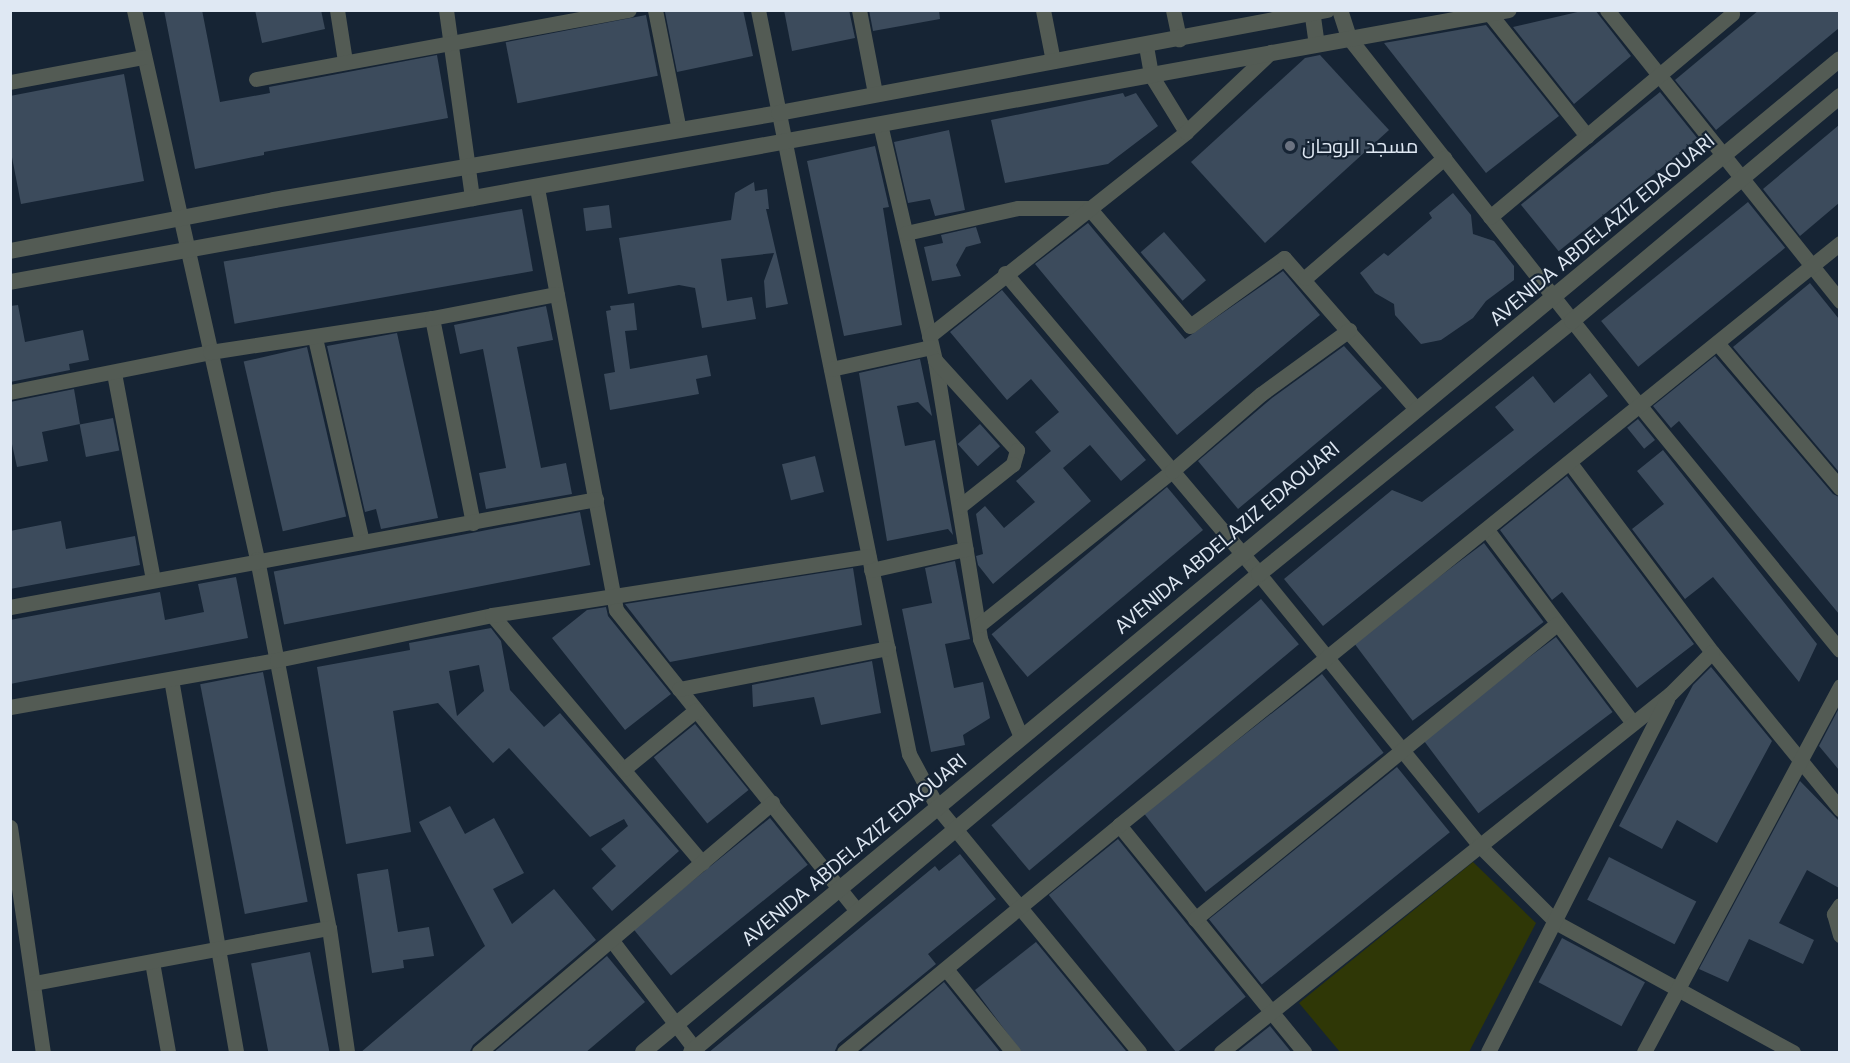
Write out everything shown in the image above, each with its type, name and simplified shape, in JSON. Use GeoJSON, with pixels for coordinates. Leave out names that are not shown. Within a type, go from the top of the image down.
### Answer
{"type":"FeatureCollection","features":[{"type":"Feature","properties":{"kind":"street"},"geometry":{"type":"LineString","coordinates":[[134,10],[257,559],[328,928],[347,1053]]}},
{"type":"Feature","properties":{"kind":"street"},"geometry":{"type":"LineString","coordinates":[[337,10],[345,61]]}},
{"type":"Feature","properties":{"kind":"street"},"geometry":{"type":"LineString","coordinates":[[446,10],[472,198]]}},
{"type":"Feature","properties":{"kind":"street"},"geometry":{"type":"LineString","coordinates":[[256,79],[571,16],[629,10]]}},
{"type":"Feature","properties":{"kind":"street"},"geometry":{"type":"LineString","coordinates":[[655,10],[679,130]]}},
{"type":"Feature","properties":{"kind":"street"},"geometry":{"type":"LineString","coordinates":[[758,10],[783,144],[909,754],[938,808],[1140,1053]]}},
{"type":"Feature","properties":{"kind":"street"},"geometry":{"type":"LineString","coordinates":[[859,10],[874,93]]}},
{"type":"Feature","properties":{"kind":"street"},"geometry":{"type":"LineString","coordinates":[[1043,10],[1053,61]]}},
{"type":"Feature","properties":{"kind":"street"},"geometry":{"type":"LineString","coordinates":[[1173,10],[1179,39]]}},
{"type":"Feature","properties":{"kind":"street"},"geometry":{"type":"LineString","coordinates":[[1340,10],[1349,38],[1640,406],[1839,650]]}},
{"type":"Feature","properties":{"kind":"street"},"geometry":{"type":"LineString","coordinates":[[10,282],[783,144],[1271,51],[1509,10]]}},
{"type":"Feature","properties":{"kind":"street"},"geometry":{"type":"LineString","coordinates":[[1607,10],[1661,74],[1810,268],[1839,301]]}},
{"type":"Feature","properties":{"kind":"street"},"geometry":{"type":"LineString","coordinates":[[10,251],[182,220],[274,200],[467,169],[779,113],[874,93],[1146,46],[1317,11],[1317,44]]}},
{"type":"Feature","properties":{"kind":"street"},"geometry":{"type":"LineString","coordinates":[[1490,14],[1587,136]]}},
{"type":"Feature","properties":{"kind":"street"},"geometry":{"type":"LineString","coordinates":[[1490,217],[1732,14]]}},
{"type":"Feature","properties":{"kind":"street"},"geometry":{"type":"LineString","coordinates":[[1146,46],[1151,75],[1186,132]]}},
{"type":"Feature","properties":{"kind":"street"},"geometry":{"type":"LineString","coordinates":[[831,369],[932,348],[1005,273],[1186,132],[1271,51]]}},
{"type":"Feature","properties":{"kind":"street"},"geometry":{"type":"LineString","coordinates":[[10,82],[144,57]]}},
{"type":"Feature","properties":{"kind":"street","name":"AVENIDA ABDELAZIZ EDAOUARI"},"geometry":{"type":"LineString","coordinates":[[643,1053],[842,890],[1021,737],[1416,409],[1554,298],[1839,59]]}},
{"type":"Feature","properties":{"kind":"street"},"geometry":{"type":"LineString","coordinates":[[613,942],[678,1024],[695,1052],[857,911],[1259,574],[1572,321],[1839,96]]}},
{"type":"Feature","properties":{"kind":"street"},"geometry":{"type":"LineString","coordinates":[[880,124],[932,348],[984,652],[1021,737]]}},
{"type":"Feature","properties":{"kind":"street"},"geometry":{"type":"LineString","coordinates":[[1305,278],[1444,158]]}},
{"type":"Feature","properties":{"kind":"street"},"geometry":{"type":"LineString","coordinates":[[537,188],[612,594],[620,617],[857,911]]}},
{"type":"Feature","properties":{"kind":"street"},"geometry":{"type":"LineString","coordinates":[[906,233],[1008,209],[1089,208]]}},
{"type":"Feature","properties":{"kind":"street"},"geometry":{"type":"LineString","coordinates":[[1089,208],[1190,326],[1281,258],[1305,278],[1416,409]]}},
{"type":"Feature","properties":{"kind":"street"},"geometry":{"type":"LineString","coordinates":[[844,1053],[1119,825],[1570,464],[1839,243]]}},
{"type":"Feature","properties":{"kind":"street"},"geometry":{"type":"LineString","coordinates":[[1005,273],[1259,574],[1400,751],[1479,845],[1557,923],[1679,986],[1793,1053]]}},
{"type":"Feature","properties":{"kind":"street"},"geometry":{"type":"LineString","coordinates":[[10,392],[210,352],[315,338],[557,294]]}},
{"type":"Feature","properties":{"kind":"street"},"geometry":{"type":"LineString","coordinates":[[432,318],[473,523]]}},
{"type":"Feature","properties":{"kind":"street"},"geometry":{"type":"LineString","coordinates":[[979,625],[1172,471],[1261,394],[1349,330]]}},
{"type":"Feature","properties":{"kind":"street"},"geometry":{"type":"LineString","coordinates":[[315,338],[362,542]]}},
{"type":"Feature","properties":{"kind":"street"},"geometry":{"type":"LineString","coordinates":[[1718,344],[1839,488]]}},
{"type":"Feature","properties":{"kind":"street"},"geometry":{"type":"LineString","coordinates":[[932,348],[1017,450],[1013,464],[959,507]]}},
{"type":"Feature","properties":{"kind":"street"},"geometry":{"type":"LineString","coordinates":[[114,373],[153,579]]}},
{"type":"Feature","properties":{"kind":"street"},"geometry":{"type":"LineString","coordinates":[[1570,464],[1712,652],[1801,757],[1839,808]]}},
{"type":"Feature","properties":{"kind":"street"},"geometry":{"type":"LineString","coordinates":[[10,607],[257,559],[596,500]]}},
{"type":"Feature","properties":{"kind":"street"},"geometry":{"type":"LineString","coordinates":[[1487,530],[1633,723]]}},
{"type":"Feature","properties":{"kind":"street"},"geometry":{"type":"LineString","coordinates":[[10,707],[277,660],[492,615],[612,594],[966,549]]}},
{"type":"Feature","properties":{"kind":"street"},"geometry":{"type":"LineString","coordinates":[[492,615],[702,863]]}},
{"type":"Feature","properties":{"kind":"street"},"geometry":{"type":"LineString","coordinates":[[1195,919],[1557,624]]}},
{"type":"Feature","properties":{"kind":"street"},"geometry":{"type":"LineString","coordinates":[[679,689],[888,648]]}},
{"type":"Feature","properties":{"kind":"street"},"geometry":{"type":"LineString","coordinates":[[1221,1053],[1670,694],[1712,652]]}},
{"type":"Feature","properties":{"kind":"street"},"geometry":{"type":"LineString","coordinates":[[171,679],[236,1053]]}},
{"type":"Feature","properties":{"kind":"street"},"geometry":{"type":"LineString","coordinates":[[1644,1053],[1839,686]]}},
{"type":"Feature","properties":{"kind":"street"},"geometry":{"type":"LineString","coordinates":[[1488,1053],[1557,923],[1670,694]]}},
{"type":"Feature","properties":{"kind":"street"},"geometry":{"type":"LineString","coordinates":[[624,769],[696,710]]}},
{"type":"Feature","properties":{"kind":"street"},"geometry":{"type":"LineString","coordinates":[[479,1053],[613,942],[772,803]]}},
{"type":"Feature","properties":{"kind":"street"},"geometry":{"type":"LineString","coordinates":[[1119,825],[1304,1053]]}},
{"type":"Feature","properties":{"kind":"street"},"geometry":{"type":"LineString","coordinates":[[10,827],[43,1053]]}},
{"type":"Feature","properties":{"kind":"street"},"geometry":{"type":"LineString","coordinates":[[1839,905],[1834,914],[1839,935]]}},
{"type":"Feature","properties":{"kind":"street"},"geometry":{"type":"LineString","coordinates":[[34,983],[219,951],[328,928]]}},
{"type":"Feature","properties":{"kind":"street"},"geometry":{"type":"LineString","coordinates":[[152,962],[168,1053]]}},
{"type":"Feature","properties":{"kind":"street"},"geometry":{"type":"LineString","coordinates":[[946,969],[1013,1053]]}},
{"type":"Feature","properties":{"kind":"green space"},"geometry":{"type":"Polygon","coordinates":[[[1473,862],[1536,923],[1469,1052],[1340,1052],[1299,1003],[1473,862]]]}},
{"type":"Feature","properties":{"kind":"building"},"geometry":{"type":"Polygon","coordinates":[[[164,10],[202,10],[220,102],[270,93],[269,87],[437,55],[448,118],[264,152],[264,155],[195,169],[164,10]]]}},
{"type":"Feature","properties":{"kind":"building"},"geometry":{"type":"Polygon","coordinates":[[[255,10],[321,10],[325,29],[262,43],[255,10]]]}},
{"type":"Feature","properties":{"kind":"building"},"geometry":{"type":"Polygon","coordinates":[[[743,10],[753,56],[677,72],[665,12],[743,10]]]}},
{"type":"Feature","properties":{"kind":"building"},"geometry":{"type":"Polygon","coordinates":[[[784,10],[849,10],[855,38],[792,51],[784,10]]]}},
{"type":"Feature","properties":{"kind":"building"},"geometry":{"type":"Polygon","coordinates":[[[869,10],[939,10],[940,19],[873,31],[869,10]]]}},
{"type":"Feature","properties":{"kind":"building"},"geometry":{"type":"Polygon","coordinates":[[[1586,10],[1595,10],[1631,56],[1574,104],[1513,27],[1586,10]]]}},
{"type":"Feature","properties":{"kind":"building"},"geometry":{"type":"Polygon","coordinates":[[[1759,10],[1839,10],[1839,28],[1716,130],[1675,80],[1759,10]]]}},
{"type":"Feature","properties":{"kind":"building"},"geometry":{"type":"Polygon","coordinates":[[[646,15],[658,76],[517,103],[506,42],[646,15]]]}},
{"type":"Feature","properties":{"kind":"building"},"geometry":{"type":"Polygon","coordinates":[[[1486,25],[1559,116],[1486,173],[1384,43],[1486,25]]]}},
{"type":"Feature","properties":{"kind":"building","name":"مسجد الروحان"},"geometry":{"type":"Polygon","coordinates":[[[1320,55],[1389,130],[1265,243],[1191,162],[1305,58],[1320,55]]]}},
{"type":"Feature","properties":{"kind":"building"},"geometry":{"type":"Polygon","coordinates":[[[124,74],[144,181],[21,204],[10,147],[10,96],[124,74]]]}},
{"type":"Feature","properties":{"kind":"building"},"geometry":{"type":"Polygon","coordinates":[[[1660,92],[1698,139],[1559,251],[1521,205],[1660,92]]]}},
{"type":"Feature","properties":{"kind":"building"},"geometry":{"type":"Polygon","coordinates":[[[1123,93],[1125,97],[1136,93],[1158,126],[1108,164],[1005,183],[991,120],[1123,93]]]}},
{"type":"Feature","properties":{"kind":"building"},"geometry":{"type":"Polygon","coordinates":[[[1839,125],[1839,203],[1800,236],[1763,189],[1839,125]]]}},
{"type":"Feature","properties":{"kind":"building"},"geometry":{"type":"Polygon","coordinates":[[[949,130],[965,210],[935,216],[930,199],[908,203],[894,142],[949,130]]]}},
{"type":"Feature","properties":{"kind":"building"},"geometry":{"type":"Polygon","coordinates":[[[875,146],[889,207],[883,208],[902,325],[844,336],[807,161],[875,146]]]}},
{"type":"Feature","properties":{"kind":"building"},"geometry":{"type":"Polygon","coordinates":[[[754,182],[755,191],[767,189],[769,209],[766,209],[788,304],[766,308],[764,281],[774,253],[721,259],[727,301],[752,297],[756,319],[702,328],[695,288],[679,285],[628,294],[619,238],[731,220],[735,193],[754,182]]]}},
{"type":"Feature","properties":{"kind":"building"},"geometry":{"type":"Polygon","coordinates":[[[1453,193],[1471,215],[1473,234],[1494,241],[1514,266],[1514,280],[1486,301],[1473,318],[1441,340],[1421,344],[1395,315],[1394,304],[1375,293],[1360,273],[1384,253],[1388,256],[1432,218],[1429,213],[1453,193]]]}},
{"type":"Feature","properties":{"kind":"building"},"geometry":{"type":"Polygon","coordinates":[[[1748,202],[1785,248],[1638,367],[1601,321],[1748,202]]]}},
{"type":"Feature","properties":{"kind":"building"},"geometry":{"type":"Polygon","coordinates":[[[609,205],[612,228],[586,231],[583,208],[609,205]]]}},
{"type":"Feature","properties":{"kind":"building"},"geometry":{"type":"Polygon","coordinates":[[[522,209],[533,271],[235,324],[224,262],[522,209]]]}},
{"type":"Feature","properties":{"kind":"building"},"geometry":{"type":"Polygon","coordinates":[[[1088,223],[1185,339],[1283,271],[1320,315],[1177,435],[1035,264],[1088,223]]]}},
{"type":"Feature","properties":{"kind":"building"},"geometry":{"type":"Polygon","coordinates":[[[976,227],[981,243],[966,247],[956,265],[961,276],[932,281],[924,247],[943,243],[941,235],[976,227]]]}},
{"type":"Feature","properties":{"kind":"building"},"geometry":{"type":"Polygon","coordinates":[[[1164,232],[1206,280],[1183,301],[1141,252],[1164,232]]]}},
{"type":"Feature","properties":{"kind":"building"},"geometry":{"type":"Polygon","coordinates":[[[1810,283],[1839,319],[1839,472],[1733,347],[1810,283]]]}},
{"type":"Feature","properties":{"kind":"building"},"geometry":{"type":"Polygon","coordinates":[[[1002,290],[1146,460],[1121,481],[1090,445],[1063,468],[1091,501],[993,584],[978,565],[976,556],[983,554],[976,514],[985,506],[1004,528],[1035,502],[1016,481],[1051,451],[1035,432],[1059,412],[1031,379],[1007,400],[950,332],[1002,290]]]}},
{"type":"Feature","properties":{"kind":"building"},"geometry":{"type":"Polygon","coordinates":[[[634,303],[637,330],[625,331],[630,369],[707,355],[711,376],[696,379],[699,394],[610,410],[604,374],[615,372],[606,311],[611,310],[610,306],[634,303]]]}},
{"type":"Feature","properties":{"kind":"building"},"geometry":{"type":"Polygon","coordinates":[[[18,305],[25,342],[83,330],[89,360],[69,364],[70,370],[10,382],[10,306],[18,305]]]}},
{"type":"Feature","properties":{"kind":"building"},"geometry":{"type":"Polygon","coordinates":[[[546,306],[553,340],[517,347],[541,468],[566,463],[572,494],[486,509],[479,473],[506,468],[483,349],[460,354],[454,325],[546,306]]]}},
{"type":"Feature","properties":{"kind":"building"},"geometry":{"type":"Polygon","coordinates":[[[397,333],[438,518],[381,529],[376,509],[365,512],[327,346],[397,333]]]}},
{"type":"Feature","properties":{"kind":"building"},"geometry":{"type":"Polygon","coordinates":[[[1344,346],[1382,388],[1238,509],[1198,461],[1272,398],[1344,346]]]}},
{"type":"Feature","properties":{"kind":"building"},"geometry":{"type":"Polygon","coordinates":[[[307,347],[346,517],[283,531],[244,362],[307,347]]]}},
{"type":"Feature","properties":{"kind":"building"},"geometry":{"type":"Polygon","coordinates":[[[1715,356],[1833,494],[1839,497],[1839,614],[1679,421],[1671,428],[1653,406],[1715,356]]]}},
{"type":"Feature","properties":{"kind":"building"},"geometry":{"type":"Polygon","coordinates":[[[920,359],[932,416],[918,402],[897,406],[905,446],[935,440],[953,535],[948,529],[887,541],[859,373],[920,359]]]}},
{"type":"Feature","properties":{"kind":"building"},"geometry":{"type":"Polygon","coordinates":[[[1590,373],[1608,396],[1323,626],[1284,579],[1392,490],[1422,502],[1514,430],[1495,407],[1533,376],[1554,403],[1590,373]]]}},
{"type":"Feature","properties":{"kind":"building"},"geometry":{"type":"Polygon","coordinates":[[[74,389],[80,424],[42,432],[48,461],[17,467],[10,435],[10,402],[74,389]]]}},
{"type":"Feature","properties":{"kind":"building"},"geometry":{"type":"Polygon","coordinates":[[[113,418],[119,450],[86,457],[80,424],[113,418]]]}},
{"type":"Feature","properties":{"kind":"building"},"geometry":{"type":"Polygon","coordinates":[[[1638,419],[1655,440],[1644,449],[1627,428],[1638,419]]]}},
{"type":"Feature","properties":{"kind":"building"},"geometry":{"type":"Polygon","coordinates":[[[980,424],[1000,446],[978,466],[958,444],[980,424]]]}},
{"type":"Feature","properties":{"kind":"building"},"geometry":{"type":"Polygon","coordinates":[[[1663,450],[1817,644],[1799,682],[1713,577],[1685,599],[1632,529],[1664,504],[1637,471],[1663,450]]]}},
{"type":"Feature","properties":{"kind":"building"},"geometry":{"type":"Polygon","coordinates":[[[815,456],[824,492],[791,500],[782,464],[815,456]]]}},
{"type":"Feature","properties":{"kind":"building"},"geometry":{"type":"Polygon","coordinates":[[[1567,476],[1694,644],[1637,688],[1562,592],[1552,600],[1500,530],[1567,476]]]}},
{"type":"Feature","properties":{"kind":"building"},"geometry":{"type":"Polygon","coordinates":[[[1167,487],[1203,530],[1028,677],[992,634],[1167,487]]]}},
{"type":"Feature","properties":{"kind":"building"},"geometry":{"type":"Polygon","coordinates":[[[580,512],[590,565],[284,625],[274,572],[580,512]]]}},
{"type":"Feature","properties":{"kind":"building"},"geometry":{"type":"Polygon","coordinates":[[[61,521],[66,549],[135,536],[140,565],[10,589],[10,531],[61,521]]]}},
{"type":"Feature","properties":{"kind":"building"},"geometry":{"type":"Polygon","coordinates":[[[1484,543],[1544,622],[1413,721],[1353,642],[1484,543]]]}},
{"type":"Feature","properties":{"kind":"building"},"geometry":{"type":"Polygon","coordinates":[[[955,561],[970,639],[945,644],[954,688],[983,682],[990,718],[963,735],[965,745],[931,752],[902,609],[932,603],[925,568],[955,561]]]}},
{"type":"Feature","properties":{"kind":"building"},"geometry":{"type":"Polygon","coordinates":[[[853,568],[862,625],[670,662],[625,604],[853,568]]]}},
{"type":"Feature","properties":{"kind":"building"},"geometry":{"type":"Polygon","coordinates":[[[236,577],[248,638],[10,684],[10,620],[160,592],[165,620],[204,612],[198,584],[236,577]]]}},
{"type":"Feature","properties":{"kind":"building"},"geometry":{"type":"Polygon","coordinates":[[[1261,599],[1299,644],[1029,870],[991,825],[1261,599]]]}},
{"type":"Feature","properties":{"kind":"building"},"geometry":{"type":"Polygon","coordinates":[[[606,607],[608,616],[671,694],[625,730],[552,638],[587,610],[606,607]]]}},
{"type":"Feature","properties":{"kind":"building"},"geometry":{"type":"Polygon","coordinates":[[[491,628],[501,641],[510,690],[544,727],[560,713],[679,851],[612,911],[592,888],[616,866],[601,849],[628,826],[624,819],[590,837],[509,748],[493,763],[438,703],[393,711],[411,832],[346,844],[317,667],[410,650],[409,643],[491,628]],[[479,665],[449,671],[457,716],[484,691],[479,665]]]}},
{"type":"Feature","properties":{"kind":"building"},"geometry":{"type":"Polygon","coordinates":[[[1556,637],[1613,712],[1478,813],[1422,738],[1556,637]]]}},
{"type":"Feature","properties":{"kind":"building"},"geometry":{"type":"Polygon","coordinates":[[[872,661],[881,713],[821,725],[814,697],[753,707],[752,685],[872,661]]]}},
{"type":"Feature","properties":{"kind":"building"},"geometry":{"type":"Polygon","coordinates":[[[1711,667],[1772,741],[1717,843],[1677,820],[1662,849],[1619,826],[1693,685],[1711,667]]]}},
{"type":"Feature","properties":{"kind":"building"},"geometry":{"type":"Polygon","coordinates":[[[263,672],[308,902],[245,914],[200,684],[263,672]]]}},
{"type":"Feature","properties":{"kind":"building"},"geometry":{"type":"Polygon","coordinates":[[[1322,674],[1384,753],[1205,892],[1144,813],[1322,674]]]}},
{"type":"Feature","properties":{"kind":"building"},"geometry":{"type":"Polygon","coordinates":[[[1839,708],[1839,770],[1819,746],[1839,708]]]}},
{"type":"Feature","properties":{"kind":"building"},"geometry":{"type":"Polygon","coordinates":[[[695,724],[748,790],[707,823],[654,757],[695,724]]]}},
{"type":"Feature","properties":{"kind":"building"},"geometry":{"type":"Polygon","coordinates":[[[1397,767],[1450,832],[1262,985],[1209,919],[1397,767]]]}},
{"type":"Feature","properties":{"kind":"building"},"geometry":{"type":"Polygon","coordinates":[[[1800,781],[1839,821],[1839,888],[1807,870],[1779,923],[1814,940],[1803,964],[1749,939],[1728,982],[1699,969],[1800,781]]]}},
{"type":"Feature","properties":{"kind":"building"},"geometry":{"type":"Polygon","coordinates":[[[450,806],[465,834],[494,818],[524,873],[493,889],[512,924],[554,889],[596,940],[473,1045],[469,1053],[360,1053],[485,946],[419,822],[450,806]]]}},
{"type":"Feature","properties":{"kind":"building"},"geometry":{"type":"Polygon","coordinates":[[[770,818],[808,865],[671,975],[633,929],[770,818]]]}},
{"type":"Feature","properties":{"kind":"building"},"geometry":{"type":"Polygon","coordinates":[[[1118,839],[1246,997],[1176,1052],[1049,895],[1118,839]]]}},
{"type":"Feature","properties":{"kind":"building"},"geometry":{"type":"Polygon","coordinates":[[[960,854],[996,899],[928,954],[936,964],[838,1044],[834,1053],[708,1053],[935,866],[939,871],[960,854]]]}},
{"type":"Feature","properties":{"kind":"building"},"geometry":{"type":"Polygon","coordinates":[[[1609,857],[1696,901],[1675,944],[1587,900],[1609,857]]]}},
{"type":"Feature","properties":{"kind":"building"},"geometry":{"type":"Polygon","coordinates":[[[388,869],[398,932],[429,927],[434,956],[403,960],[404,968],[372,973],[357,874],[388,869]]]}},
{"type":"Feature","properties":{"kind":"building"},"geometry":{"type":"Polygon","coordinates":[[[1562,938],[1645,982],[1622,1026],[1539,982],[1562,938]]]}},
{"type":"Feature","properties":{"kind":"building"},"geometry":{"type":"Polygon","coordinates":[[[1036,942],[1127,1053],[1022,1053],[975,990],[1036,942]]]}},
{"type":"Feature","properties":{"kind":"building"},"geometry":{"type":"Polygon","coordinates":[[[310,952],[329,1052],[268,1052],[251,963],[310,952]]]}},
{"type":"Feature","properties":{"kind":"building"},"geometry":{"type":"Polygon","coordinates":[[[607,956],[645,1002],[585,1053],[493,1053],[607,956]]]}},
{"type":"Feature","properties":{"kind":"building"},"geometry":{"type":"Polygon","coordinates":[[[944,982],[1001,1053],[859,1053],[944,982]]]}},
{"type":"Feature","properties":{"kind":"building"},"geometry":{"type":"Polygon","coordinates":[[[1270,1026],[1292,1053],[1236,1053],[1270,1026]]]}},
{"type":"Feature","properties":{"kind":"place","name":"مسجد الروحان"},"geometry":{"type":"Point","coordinates":[1290,146]}}]}
